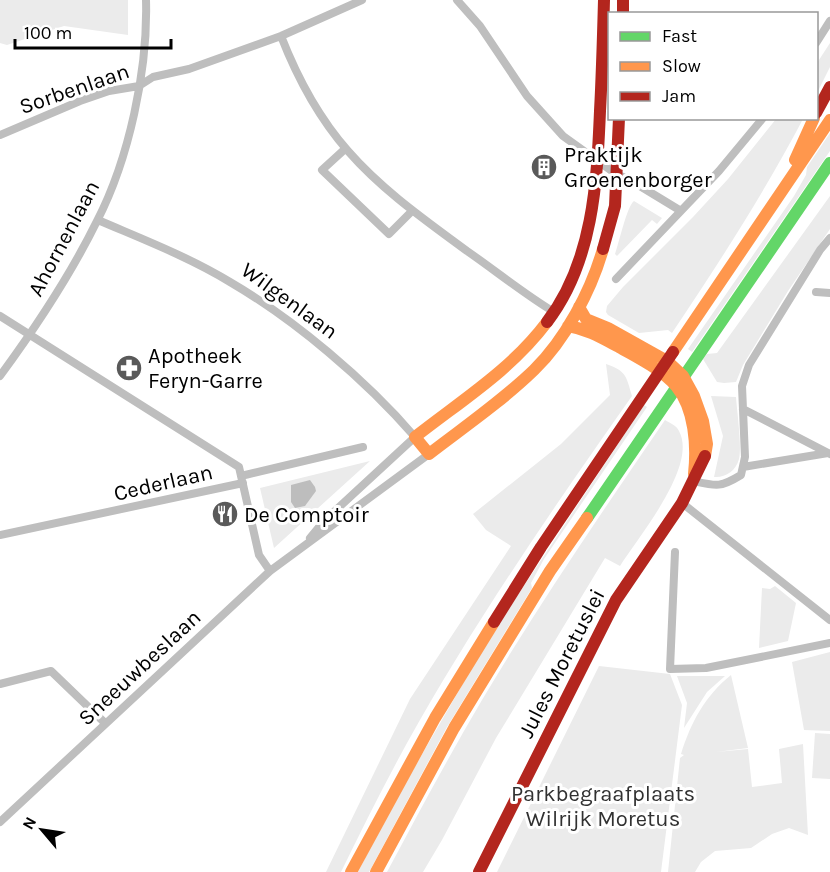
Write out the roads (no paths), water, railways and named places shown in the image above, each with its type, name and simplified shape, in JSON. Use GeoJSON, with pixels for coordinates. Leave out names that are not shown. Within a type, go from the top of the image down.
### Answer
{"type":"FeatureCollection","features":[{"type":"Feature","properties":{"kind":"main road"},"geometry":{"type":"LineString","coordinates":[[415,437],[506,367],[531,342],[554,312],[569,285],[582,254],[594,208],[598,163],[604,0]]}},
{"type":"Feature","properties":{"kind":"main road"},"geometry":{"type":"LineString","coordinates":[[818,109],[830,87]]}},
{"type":"Feature","properties":{"kind":"main road"},"geometry":{"type":"LineString","coordinates":[[429,454],[536,368],[568,326],[579,307],[601,255],[615,206],[619,120]]}},
{"type":"Feature","properties":{"kind":"main road"},"geometry":{"type":"LineString","coordinates":[[784,188],[813,120]]}},
{"type":"Feature","properties":{"kind":"main road"},"geometry":{"type":"LineString","coordinates":[[351,872],[435,718],[547,537],[830,120]]}},
{"type":"Feature","properties":{"kind":"main road"},"geometry":{"type":"LineString","coordinates":[[376,872],[402,821],[503,646],[563,552],[830,163]]}},
{"type":"Feature","properties":{"kind":"main road"},"geometry":{"type":"LineString","coordinates":[[804,202],[830,177]]}},
{"type":"Feature","properties":{"kind":"main road","name":"Jules Moretuslei"},"geometry":{"type":"LineString","coordinates":[[479,872],[616,600],[682,503],[705,459],[706,444],[703,422],[697,402],[667,361],[608,328],[586,319],[579,307]]}},
{"type":"Feature","properties":{"kind":"main road","name":"Jules Moretuslei"},"geometry":{"type":"LineString","coordinates":[[568,326],[590,332],[659,372],[680,381]]}},
{"type":"Feature","properties":{"kind":"main road","name":"Wilgenlaan"},"geometry":{"type":"LineString","coordinates":[[415,437],[429,454]]}},
{"type":"Feature","properties":{"kind":"street","name":"Ahornenlaan"},"geometry":{"type":"LineString","coordinates":[[0,376],[63,284],[98,220],[125,153],[139,86],[147,31],[146,0]]}},
{"type":"Feature","properties":{"kind":"street","name":"Sorbenlaan"},"geometry":{"type":"LineString","coordinates":[[0,135],[80,101],[109,91],[139,86],[153,77],[189,69],[281,36],[362,0]]}},
{"type":"Feature","properties":{"kind":"street"},"geometry":{"type":"LineString","coordinates":[[457,0],[472,14],[527,96],[573,145],[598,163],[681,211]]}},
{"type":"Feature","properties":{"kind":"street"},"geometry":{"type":"LineString","coordinates":[[818,40],[830,21]]}},
{"type":"Feature","properties":{"kind":"street"},"geometry":{"type":"LineString","coordinates":[[281,36],[301,82],[345,148],[378,182],[412,211],[554,312]]}},
{"type":"Feature","properties":{"kind":"street"},"geometry":{"type":"LineString","coordinates":[[616,279],[719,171],[761,120]]}},
{"type":"Feature","properties":{"kind":"street"},"geometry":{"type":"LineString","coordinates":[[345,148],[322,170],[389,234],[412,211]]}},
{"type":"Feature","properties":{"kind":"street","name":"Wilgenlaan"},"geometry":{"type":"LineString","coordinates":[[98,220],[230,281],[266,305],[306,334],[343,366],[415,437]]}},
{"type":"Feature","properties":{"kind":"street"},"geometry":{"type":"LineString","coordinates":[[693,481],[713,486],[726,485],[741,475],[745,457],[742,386],[750,365],[820,250],[830,238]]}},
{"type":"Feature","properties":{"kind":"street"},"geometry":{"type":"LineString","coordinates":[[816,292],[830,293]]}},
{"type":"Feature","properties":{"kind":"street"},"geometry":{"type":"LineString","coordinates":[[0,316],[239,467],[242,479],[363,447]]}},
{"type":"Feature","properties":{"kind":"street"},"geometry":{"type":"LineString","coordinates":[[743,410],[829,454]]}},
{"type":"Feature","properties":{"kind":"street","name":"Sneeuwbeslaan"},"geometry":{"type":"LineString","coordinates":[[306,543],[324,521],[415,437]]}},
{"type":"Feature","properties":{"kind":"street","name":"Sneeuwbeslaan"},"geometry":{"type":"LineString","coordinates":[[0,822],[270,571],[429,454]]}},
{"type":"Feature","properties":{"kind":"street"},"geometry":{"type":"LineString","coordinates":[[743,467],[829,454]]}},
{"type":"Feature","properties":{"kind":"street","name":"Cederlaan"},"geometry":{"type":"LineString","coordinates":[[0,535],[242,479],[259,555],[270,571]]}},
{"type":"Feature","properties":{"kind":"street"},"geometry":{"type":"LineString","coordinates":[[682,503],[830,620]]}},
{"type":"Feature","properties":{"kind":"street"},"geometry":{"type":"LineString","coordinates":[[675,552],[670,669],[706,668],[830,643]]}},
{"type":"Feature","properties":{"kind":"street"},"geometry":{"type":"LineString","coordinates":[[0,684],[51,671],[105,723]]}},
{"type":"Feature","properties":{"kind":"place","name":"Praktijk Groenenborger"},"geometry":{"type":"Point","coordinates":[544,167]}},
{"type":"Feature","properties":{"kind":"place","name":"Apotheek Feryn-Garre"},"geometry":{"type":"Point","coordinates":[129,368]}},
{"type":"Feature","properties":{"kind":"place","name":"De Comptoir"},"geometry":{"type":"Point","coordinates":[225,514]}},
{"type":"Feature","properties":{"kind":"park label","name":"Parkbegraafplaats Wilrijk Moretus"},"geometry":{"type":"Point","coordinates":[603,806]}}]}
